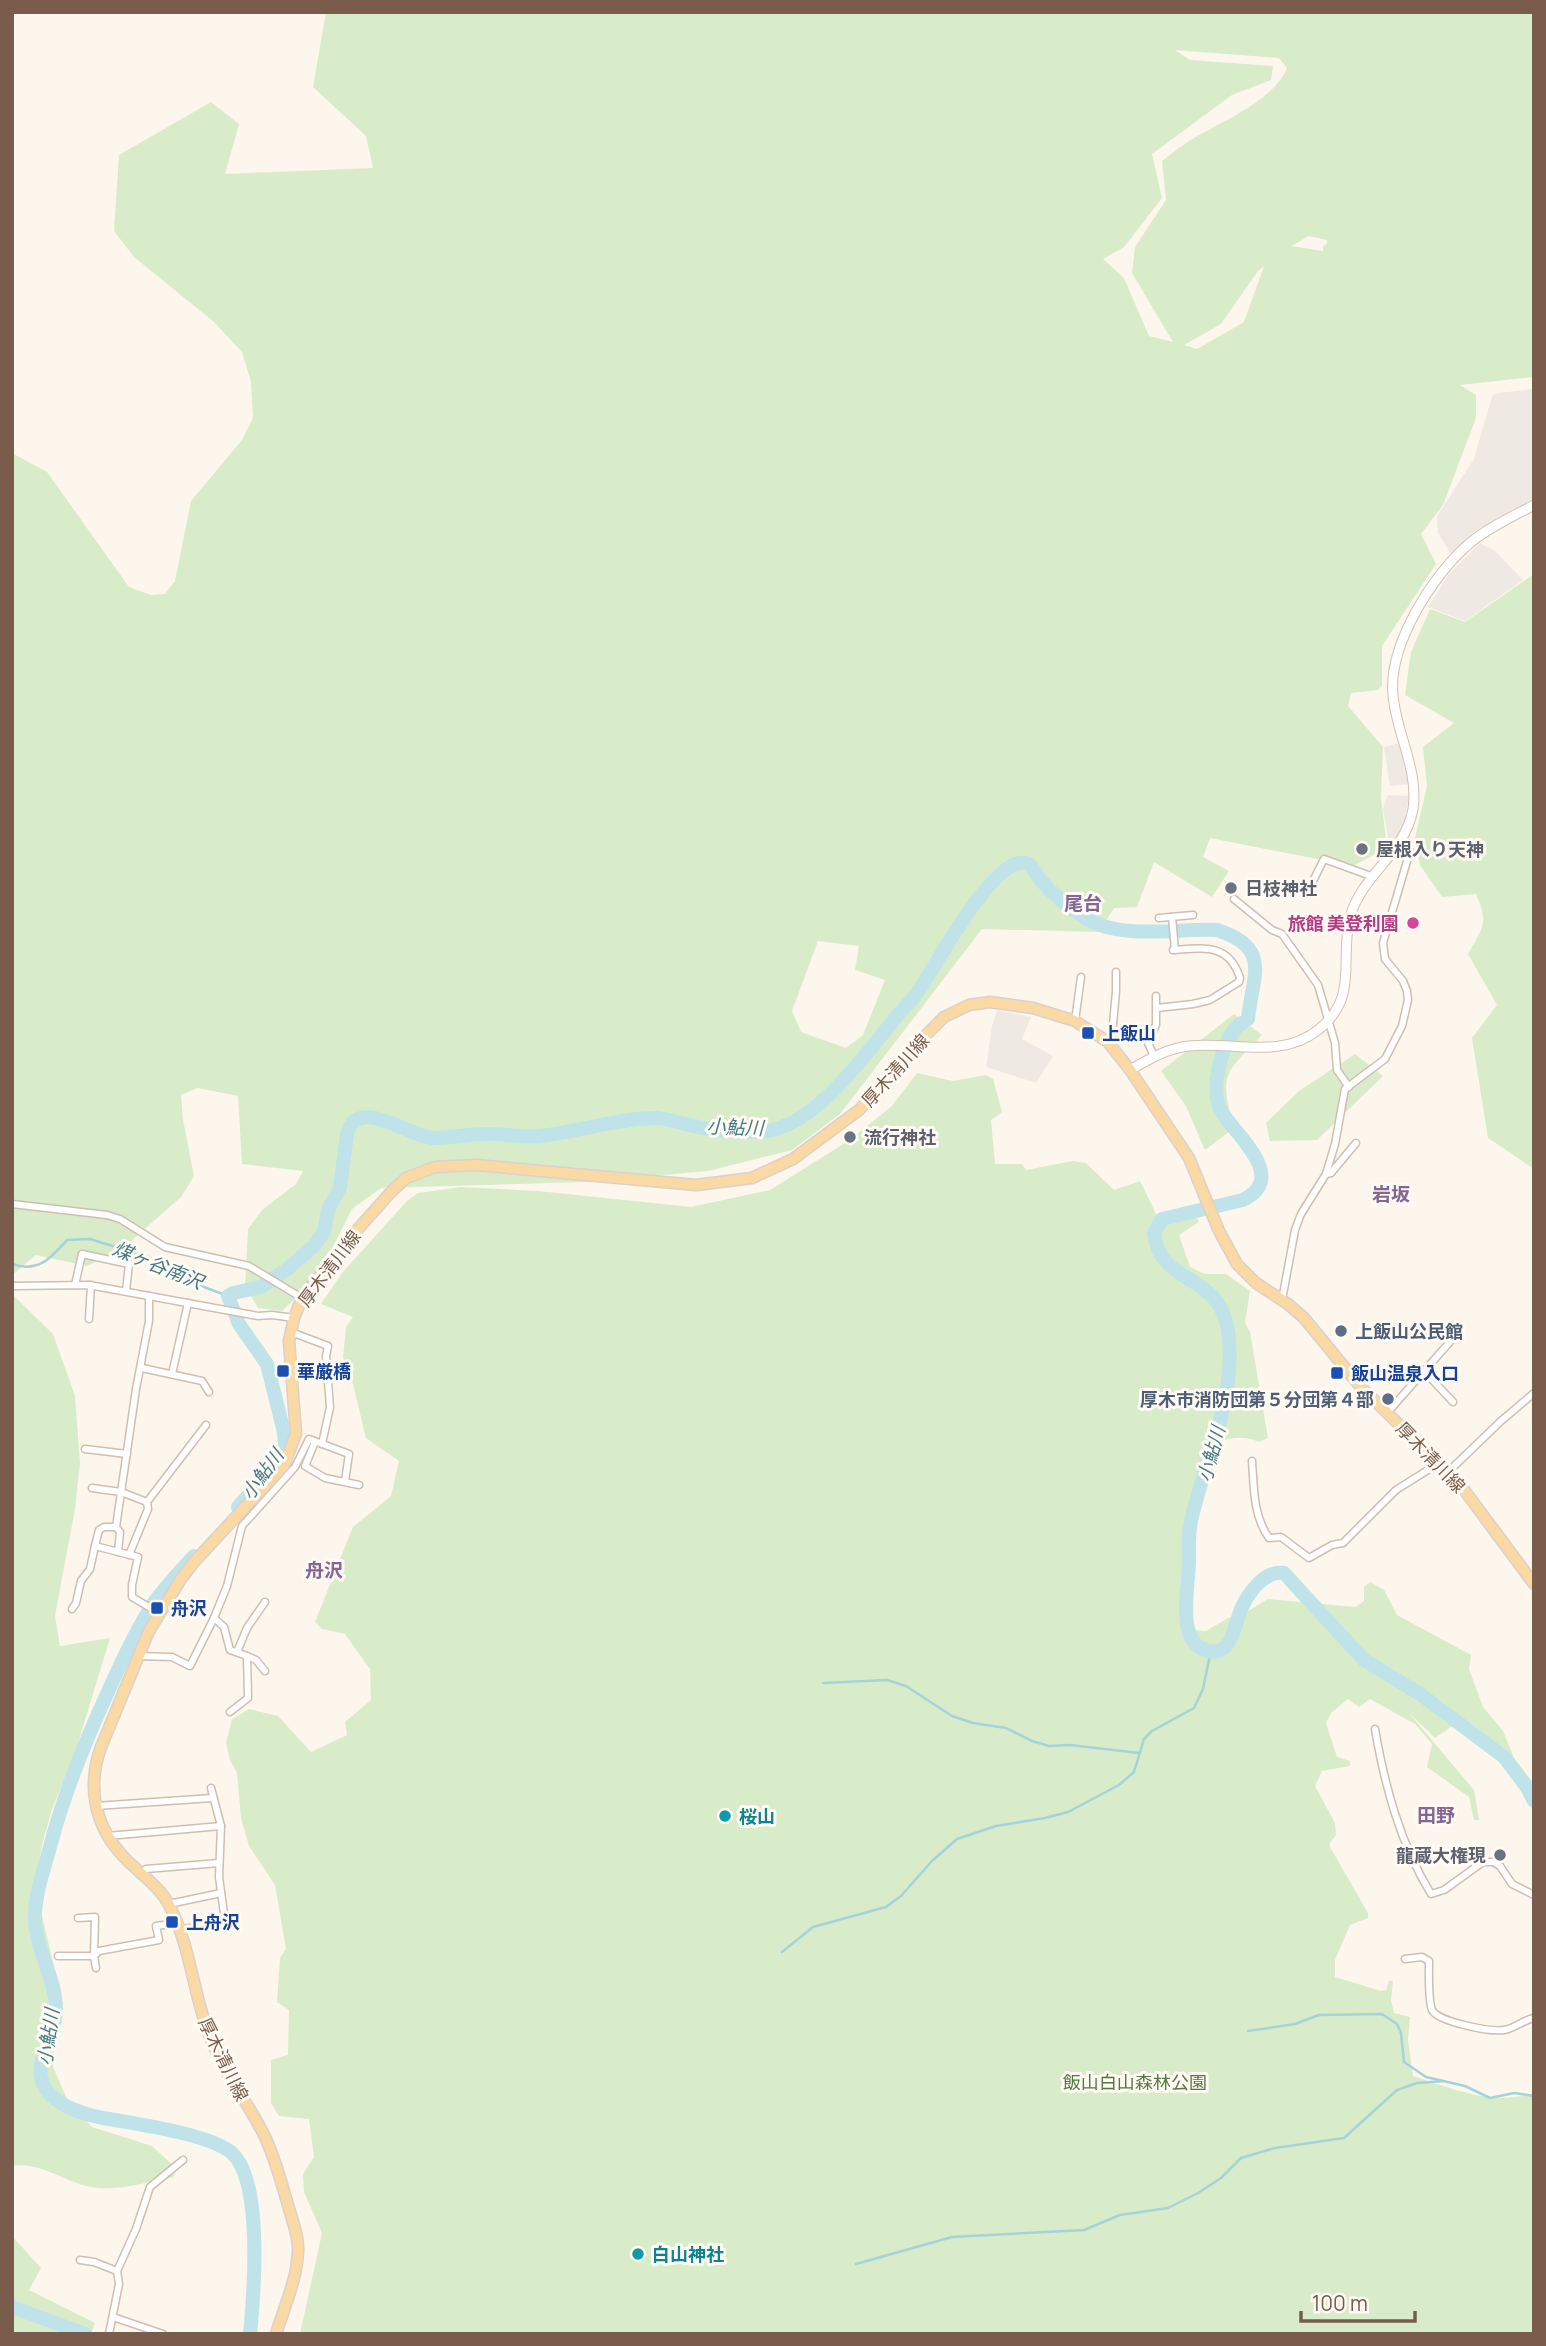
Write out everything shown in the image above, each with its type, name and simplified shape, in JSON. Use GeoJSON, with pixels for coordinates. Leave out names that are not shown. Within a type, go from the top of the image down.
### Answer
{"type":"FeatureCollection","features":[{"type":"Feature","properties":{"kind":"main road","name":"厚木清川線"},"geometry":{"type":"LineString","coordinates":[[276,2334],[296,2269],[297,2236],[268,2143],[211,2042],[202,2018],[179,1926],[169,1905],[108,1836],[94,1806],[92,1782],[95,1764],[156,1611],[194,1562],[281,1476],[297,1429],[290,1367],[291,1332],[302,1298],[390,1193],[406,1178],[427,1169],[476,1165],[696,1185],[752,1178],[793,1159],[859,1110],[893,1076],[936,1023],[960,1008],[979,1003],[1008,1003],[1075,1021],[1105,1040],[1130,1070],[1189,1158],[1215,1223],[1237,1264],[1250,1278],[1304,1318],[1360,1385],[1448,1472],[1477,1506],[1534,1584]]}},
{"type":"Feature","properties":{"kind":"street"},"geometry":{"type":"LineString","coordinates":[[1130,1070],[1154,1056],[1183,1047],[1276,1047],[1299,1041],[1319,1029],[1338,1007],[1345,990],[1348,971],[1346,945],[1350,916],[1359,894],[1371,876],[1399,844],[1409,825],[1414,797],[1412,773],[1393,695],[1398,650],[1428,592],[1451,560],[1488,530],[1534,505]]}},
{"type":"Feature","properties":{"kind":"street"},"geometry":{"type":"LineString","coordinates":[[1282,1300],[1298,1220],[1326,1174],[1335,1144],[1345,1089],[1385,1059],[1402,1026],[1408,1005],[1403,981],[1391,968],[1383,953],[1389,919],[1410,851],[1399,844]]}},
{"type":"Feature","properties":{"kind":"street"},"geometry":{"type":"LineString","coordinates":[[1311,885],[1324,859],[1371,876]]}},
{"type":"Feature","properties":{"kind":"street"},"geometry":{"type":"LineString","coordinates":[[1234,900],[1272,930],[1282,934],[1318,985],[1335,1043],[1337,1070],[1349,1087]]}},
{"type":"Feature","properties":{"kind":"street"},"geometry":{"type":"LineString","coordinates":[[1159,918],[1193,915]]}},
{"type":"Feature","properties":{"kind":"street"},"geometry":{"type":"LineString","coordinates":[[1157,1008],[1210,1000],[1239,982],[1240,978],[1237,968],[1228,956],[1218,951],[1207,948],[1174,949],[1172,918]]}},
{"type":"Feature","properties":{"kind":"street"},"geometry":{"type":"LineString","coordinates":[[1105,1040],[1112,1036],[1115,972]]}},
{"type":"Feature","properties":{"kind":"street"},"geometry":{"type":"LineString","coordinates":[[1075,1021],[1081,977]]}},
{"type":"Feature","properties":{"kind":"street"},"geometry":{"type":"LineString","coordinates":[[1142,1051],[1156,1024],[1156,996]]}},
{"type":"Feature","properties":{"kind":"street"},"geometry":{"type":"LineString","coordinates":[[1148,1043],[1154,1056]]}},
{"type":"Feature","properties":{"kind":"street"},"geometry":{"type":"LineString","coordinates":[[1326,1174],[1331,1173],[1342,1162],[1356,1143]]}},
{"type":"Feature","properties":{"kind":"street"},"geometry":{"type":"LineString","coordinates":[[12,1204],[107,1215],[165,1247],[255,1269],[302,1298]]}},
{"type":"Feature","properties":{"kind":"street"},"geometry":{"type":"LineString","coordinates":[[75,1284],[82,1254],[129,1264],[126,1291]]}},
{"type":"Feature","properties":{"kind":"street"},"geometry":{"type":"LineString","coordinates":[[89,1319],[91,1285]]}},
{"type":"Feature","properties":{"kind":"street"},"geometry":{"type":"LineString","coordinates":[[12,1286],[91,1285],[258,1316],[294,1318]]}},
{"type":"Feature","properties":{"kind":"street"},"geometry":{"type":"LineString","coordinates":[[118,1552],[120,1532],[116,1527],[149,1321],[149,1296]]}},
{"type":"Feature","properties":{"kind":"street"},"geometry":{"type":"LineString","coordinates":[[172,1374],[188,1303]]}},
{"type":"Feature","properties":{"kind":"street"},"geometry":{"type":"LineString","coordinates":[[291,1332],[328,1346],[326,1356],[330,1407],[319,1443],[305,1466],[325,1478],[359,1485]]}},
{"type":"Feature","properties":{"kind":"street"},"geometry":{"type":"LineString","coordinates":[[1387,1413],[1456,1335]]}},
{"type":"Feature","properties":{"kind":"street"},"geometry":{"type":"LineString","coordinates":[[142,1368],[202,1381],[209,1392]]}},
{"type":"Feature","properties":{"kind":"street"},"geometry":{"type":"LineString","coordinates":[[1425,1372],[1453,1402]]}},
{"type":"Feature","properties":{"kind":"street"},"geometry":{"type":"LineString","coordinates":[[1448,1472],[1501,1421],[1534,1394]]}},
{"type":"Feature","properties":{"kind":"street"},"geometry":{"type":"LineString","coordinates":[[129,1555],[148,1509],[147,1502],[206,1425]]}},
{"type":"Feature","properties":{"kind":"street"},"geometry":{"type":"LineString","coordinates":[[138,1656],[172,1657],[190,1666],[227,1586],[242,1526],[281,1476],[295,1467],[309,1439],[349,1454],[345,1481]]}},
{"type":"Feature","properties":{"kind":"street"},"geometry":{"type":"LineString","coordinates":[[85,1449],[127,1454]]}},
{"type":"Feature","properties":{"kind":"street"},"geometry":{"type":"LineString","coordinates":[[1252,1461],[1257,1517],[1264,1531],[1269,1538],[1282,1537],[1309,1559],[1332,1545],[1343,1543],[1396,1490],[1439,1463]]}},
{"type":"Feature","properties":{"kind":"street"},"geometry":{"type":"LineString","coordinates":[[92,1488],[121,1492],[147,1502]]}},
{"type":"Feature","properties":{"kind":"street"},"geometry":{"type":"LineString","coordinates":[[72,1609],[81,1581],[90,1569],[99,1530],[116,1527]]}},
{"type":"Feature","properties":{"kind":"street"},"geometry":{"type":"LineString","coordinates":[[95,1546],[138,1557],[132,1597],[156,1611]]}},
{"type":"Feature","properties":{"kind":"street"},"geometry":{"type":"LineString","coordinates":[[237,1652],[247,1628],[265,1602]]}},
{"type":"Feature","properties":{"kind":"street"},"geometry":{"type":"LineString","coordinates":[[214,1619],[225,1627],[230,1650],[256,1660],[265,1671]]}},
{"type":"Feature","properties":{"kind":"street"},"geometry":{"type":"LineString","coordinates":[[230,1712],[248,1698],[247,1656]]}},
{"type":"Feature","properties":{"kind":"street"},"geometry":{"type":"LineString","coordinates":[[1375,1729],[1382,1773],[1412,1862],[1431,1894],[1451,1886],[1483,1863],[1493,1862],[1500,1866],[1512,1884],[1534,1895]]}},
{"type":"Feature","properties":{"kind":"street"},"geometry":{"type":"LineString","coordinates":[[211,1788],[220,1826],[220,1893],[225,1921]]}},
{"type":"Feature","properties":{"kind":"street"},"geometry":{"type":"LineString","coordinates":[[94,1806],[212,1798]]}},
{"type":"Feature","properties":{"kind":"street"},"geometry":{"type":"LineString","coordinates":[[108,1836],[220,1826]]}},
{"type":"Feature","properties":{"kind":"street"},"geometry":{"type":"LineString","coordinates":[[141,1873],[146,1869],[219,1863]]}},
{"type":"Feature","properties":{"kind":"street"},"geometry":{"type":"LineString","coordinates":[[169,1905],[220,1893]]}},
{"type":"Feature","properties":{"kind":"street"},"geometry":{"type":"LineString","coordinates":[[78,1918],[95,1917],[96,1968]]}},
{"type":"Feature","properties":{"kind":"street"},"geometry":{"type":"LineString","coordinates":[[58,1956],[94,1956],[99,1951],[159,1940],[156,1926],[235,1919]]}},
{"type":"Feature","properties":{"kind":"street"},"geometry":{"type":"LineString","coordinates":[[1405,1959],[1422,1957],[1429,1961],[1431,2008],[1437,2015],[1478,2029],[1505,2030],[1521,2021],[1534,2018]]}},
{"type":"Feature","properties":{"kind":"street"},"geometry":{"type":"LineString","coordinates":[[109,2334],[119,2284],[117,2271],[150,2187],[183,2160]]}},
{"type":"Feature","properties":{"kind":"street"},"geometry":{"type":"LineString","coordinates":[[80,2260],[117,2271]]}},
{"type":"Feature","properties":{"kind":"street"},"geometry":{"type":"LineString","coordinates":[[112,2319],[163,2334]]}},
{"type":"Feature","properties":{"kind":"shaded area"},"geometry":{"type":"Polygon","coordinates":[[[1534,389],[1534,500],[1477,530],[1451,554],[1438,533],[1437,516],[1474,459],[1492,396],[1534,389]]]}},
{"type":"Feature","properties":{"kind":"shaded area"},"geometry":{"type":"Polygon","coordinates":[[[1480,543],[1495,551],[1523,580],[1465,621],[1428,607],[1449,574],[1480,543]]]}},
{"type":"Feature","properties":{"kind":"shaded area"},"geometry":{"type":"Polygon","coordinates":[[[1399,743],[1409,784],[1390,786],[1384,747],[1399,743]]]}},
{"type":"Feature","properties":{"kind":"shaded area"},"geometry":{"type":"Polygon","coordinates":[[[1388,795],[1409,796],[1403,828],[1390,850],[1383,808],[1388,795]]]}},
{"type":"Feature","properties":{"kind":"shaded area"},"geometry":{"type":"Polygon","coordinates":[[[997,1010],[1031,1017],[1022,1039],[1053,1056],[1036,1083],[986,1067],[997,1010]]]}},
{"type":"Feature","properties":{"kind":"green space"},"geometry":{"type":"Polygon","coordinates":[[[326,12],[1534,12],[1534,377],[1460,385],[1476,395],[1476,418],[1443,505],[1421,534],[1436,564],[1382,646],[1382,686],[1378,690],[1351,693],[1348,706],[1383,747],[1381,798],[1387,848],[1353,866],[1210,838],[1203,857],[1229,871],[1212,897],[1154,862],[1137,907],[1114,908],[1099,932],[982,929],[840,1114],[792,1150],[708,1171],[584,1182],[381,1188],[352,1209],[317,1278],[282,1311],[258,1308],[245,1286],[248,1229],[262,1210],[296,1184],[303,1171],[242,1164],[238,1096],[198,1088],[181,1095],[194,1176],[181,1197],[121,1250],[87,1266],[36,1255],[12,1275],[12,453],[47,472],[129,587],[151,595],[165,594],[175,581],[191,501],[242,440],[253,418],[251,382],[242,352],[214,322],[134,257],[114,231],[119,155],[211,102],[239,124],[225,174],[373,168],[366,136],[313,87],[326,12]],[[1175,50],[1190,60],[1273,66],[1271,80],[1232,95],[1152,154],[1162,198],[1124,247],[1103,259],[1124,278],[1149,336],[1173,342],[1132,273],[1135,247],[1166,200],[1162,161],[1189,141],[1258,101],[1280,80],[1287,68],[1279,58],[1175,50]],[[1309,236],[1291,246],[1323,251],[1327,240],[1309,236]],[[1264,266],[1221,324],[1184,345],[1197,349],[1244,322],[1264,266]],[[818,941],[792,1011],[801,1032],[846,1048],[863,1035],[885,980],[855,970],[859,946],[818,941]]]}},
{"type":"Feature","properties":{"kind":"green space"},"geometry":{"type":"Polygon","coordinates":[[[1534,574],[1534,1169],[1488,1138],[1472,1038],[1497,1005],[1468,954],[1482,925],[1480,904],[1476,894],[1442,897],[1420,865],[1415,838],[1427,786],[1423,747],[1454,723],[1405,695],[1411,652],[1430,609],[1465,622],[1534,574]]]}},
{"type":"Feature","properties":{"kind":"green space"},"geometry":{"type":"Polygon","coordinates":[[[1234,1014],[1262,1035],[1239,1059],[1228,1076],[1227,1096],[1234,1128],[1205,1150],[1186,1106],[1161,1071],[1234,1014]]]}},
{"type":"Feature","properties":{"kind":"green space"},"geometry":{"type":"Polygon","coordinates":[[[1355,1054],[1383,1076],[1317,1140],[1270,1141],[1266,1123],[1299,1091],[1355,1054]]]}},
{"type":"Feature","properties":{"kind":"green space","name":"飯山白山森林公園"},"geometry":{"type":"Polygon","coordinates":[[[917,1073],[953,1081],[986,1075],[993,1079],[1002,1112],[991,1120],[995,1164],[1022,1164],[1026,1170],[1073,1161],[1086,1163],[1114,1190],[1140,1181],[1160,1222],[1194,1212],[1199,1222],[1179,1235],[1190,1267],[1205,1274],[1226,1274],[1250,1291],[1245,1323],[1250,1332],[1268,1438],[1259,1442],[1240,1438],[1220,1441],[1211,1474],[1198,1487],[1180,1583],[1184,1608],[1194,1630],[1206,1631],[1228,1618],[1238,1617],[1268,1599],[1355,1607],[1364,1601],[1364,1587],[1370,1582],[1384,1590],[1397,1615],[1471,1655],[1469,1669],[1483,1707],[1503,1731],[1514,1758],[1534,1784],[1534,1808],[1518,1787],[1517,1776],[1457,1717],[1454,1725],[1435,1738],[1409,1713],[1474,1790],[1479,1820],[1474,1820],[1469,1797],[1427,1767],[1432,1744],[1415,1724],[1370,1699],[1359,1707],[1348,1699],[1331,1713],[1326,1723],[1337,1757],[1350,1761],[1350,1766],[1322,1771],[1315,1786],[1335,1823],[1336,1835],[1330,1847],[1368,1913],[1368,1918],[1350,1925],[1335,1960],[1335,1977],[1381,1991],[1386,1990],[1389,1981],[1393,1981],[1391,2000],[1394,2013],[1410,2017],[1408,2040],[1413,2076],[1458,2091],[1488,2097],[1518,2097],[1534,2093],[1534,2334],[300,2334],[322,2233],[304,2192],[303,2174],[314,2157],[309,2119],[279,2116],[271,2103],[271,2060],[288,2055],[289,2010],[277,2002],[280,1958],[286,1949],[275,1885],[249,1846],[241,1818],[237,1773],[226,1743],[232,1719],[249,1709],[278,1716],[311,1752],[347,1735],[345,1722],[371,1700],[370,1669],[345,1634],[322,1629],[315,1622],[353,1527],[391,1496],[399,1461],[366,1438],[351,1376],[343,1358],[346,1327],[353,1317],[321,1304],[342,1273],[407,1201],[418,1193],[461,1187],[538,1191],[691,1207],[770,1190],[845,1143],[851,1146],[859,1140],[857,1134],[891,1107],[917,1073]]]}},
{"type":"Feature","properties":{"kind":"green space"},"geometry":{"type":"Polygon","coordinates":[[[12,1294],[53,1334],[75,1396],[80,1463],[75,1509],[55,1616],[60,1646],[110,1638],[75,1753],[52,1809],[35,1886],[58,1984],[53,2067],[68,2101],[92,2127],[152,2146],[177,2169],[173,2177],[121,2187],[91,2187],[32,2166],[12,2166],[12,1294]]]}},
{"type":"Feature","properties":{"kind":"green space"},"geometry":{"type":"Polygon","coordinates":[[[12,2236],[41,2268],[29,2290],[95,2323],[91,2334],[12,2333],[12,2236]]]}},
{"type":"Feature","properties":{"kind":"waterway","name":"小鮎川"},"geometry":{"type":"LineString","coordinates":[[238,1507],[268,1473],[285,1446],[267,1364],[239,1324],[228,1296],[261,1287],[314,1246],[324,1232],[328,1210],[340,1188],[347,1134],[353,1123],[362,1118],[373,1118],[434,1138],[485,1134],[539,1136],[654,1118],[724,1131],[758,1132],[778,1128],[798,1119],[816,1106],[851,1072],[916,994],[953,935],[995,879],[1008,868],[1025,863],[1030,865],[1061,901],[1087,919],[1101,925],[1133,931],[1217,930],[1246,945],[1255,965],[1248,1019],[1235,1029],[1225,1047],[1218,1070],[1217,1093],[1222,1112],[1255,1156],[1261,1180],[1256,1191],[1243,1200],[1162,1219],[1154,1233],[1157,1246],[1168,1264],[1203,1288],[1219,1305],[1229,1340],[1224,1405],[1189,1531],[1186,1619],[1193,1641],[1211,1652],[1225,1647],[1253,1589],[1264,1578],[1284,1573],[1364,1660],[1420,1694],[1504,1757],[1534,1801]]}},
{"type":"Feature","properties":{"kind":"waterway","name":"煤ヶ谷南沢"},"geometry":{"type":"LineString","coordinates":[[12,1264],[29,1267],[36,1265],[49,1258],[67,1240],[90,1239],[151,1258],[184,1272],[204,1287],[228,1296]]}},
{"type":"Feature","properties":{"kind":"waterway","name":"小鮎川"},"geometry":{"type":"LineString","coordinates":[[194,1556],[158,1598],[134,1637],[83,1750],[56,1827],[39,1888],[35,1914],[38,1939],[53,1987],[56,2012],[40,2073],[48,2092],[62,2104],[79,2112],[193,2136],[232,2153],[242,2167],[252,2212],[254,2266],[250,2334]]}},
{"type":"Feature","properties":{"kind":"waterway"},"geometry":{"type":"LineString","coordinates":[[782,1952],[813,1927],[886,1907],[901,1896],[932,1861],[957,1839],[996,1826],[1068,1812],[1119,1785],[1134,1772],[1144,1739],[1152,1731],[1194,1708],[1203,1689],[1211,1650]]}},
{"type":"Feature","properties":{"kind":"waterway"},"geometry":{"type":"LineString","coordinates":[[823,1683],[887,1680],[906,1686],[952,1716],[973,1723],[1006,1728],[1049,1746],[1070,1745],[1139,1753]]}},
{"type":"Feature","properties":{"kind":"waterway"},"geometry":{"type":"LineString","coordinates":[[1248,2031],[1295,2024],[1319,2015],[1382,2014],[1397,2024],[1401,2033],[1404,2062],[1426,2077],[1465,2086],[1490,2098],[1514,2093],[1534,2096]]}},
{"type":"Feature","properties":{"kind":"waterway"},"geometry":{"type":"LineString","coordinates":[[856,2264],[952,2237],[1084,2230],[1120,2215],[1168,2208],[1221,2178],[1241,2158],[1275,2148],[1344,2138],[1397,2090],[1417,2083],[1444,2081]]}},
{"type":"Feature","properties":{"kind":"waterway","name":"小鮎川"},"geometry":{"type":"LineString","coordinates":[[12,2307],[85,2334]]}},
{"type":"Feature","properties":{"kind":"place","name":"屋根入り天神"},"geometry":{"type":"Point","coordinates":[1362,849]}},
{"type":"Feature","properties":{"kind":"place","name":"日枝神社"},"geometry":{"type":"Point","coordinates":[1231,888]}},
{"type":"Feature","properties":{"kind":"place","name":"旅館 美登利園"},"geometry":{"type":"Point","coordinates":[1413,923]}},
{"type":"Feature","properties":{"kind":"place","name":"上飯山"},"geometry":{"type":"Point","coordinates":[1088,1033]}},
{"type":"Feature","properties":{"kind":"place","name":"流行神社"},"geometry":{"type":"Point","coordinates":[850,1137]}},
{"type":"Feature","properties":{"kind":"place","name":"上飯山公民館"},"geometry":{"type":"Point","coordinates":[1341,1331]}},
{"type":"Feature","properties":{"kind":"place","name":"華厳橋"},"geometry":{"type":"Point","coordinates":[283,1371]}},
{"type":"Feature","properties":{"kind":"place","name":"飯山温泉入口"},"geometry":{"type":"Point","coordinates":[1337,1373]}},
{"type":"Feature","properties":{"kind":"place","name":"厚木市消防団第５分団第４部"},"geometry":{"type":"Point","coordinates":[1388,1399]}},
{"type":"Feature","properties":{"kind":"place","name":"舟沢"},"geometry":{"type":"Point","coordinates":[157,1608]}},
{"type":"Feature","properties":{"kind":"place","name":"桜山"},"geometry":{"type":"Point","coordinates":[725,1816]}},
{"type":"Feature","properties":{"kind":"place","name":"龍蔵大権現"},"geometry":{"type":"Point","coordinates":[1500,1855]}},
{"type":"Feature","properties":{"kind":"place","name":"上舟沢"},"geometry":{"type":"Point","coordinates":[172,1922]}},
{"type":"Feature","properties":{"kind":"place","name":"白山神社"},"geometry":{"type":"Point","coordinates":[638,2254]}},
{"type":"Feature","properties":{"kind":"district","name":"尾台"},"geometry":{"type":"Point","coordinates":[1083,903]}},
{"type":"Feature","properties":{"kind":"district","name":"岩坂"},"geometry":{"type":"Point","coordinates":[1391,1194]}},
{"type":"Feature","properties":{"kind":"district","name":"舟沢"},"geometry":{"type":"Point","coordinates":[324,1570]}},
{"type":"Feature","properties":{"kind":"district","name":"田野"},"geometry":{"type":"Point","coordinates":[1436,1815]}}]}
